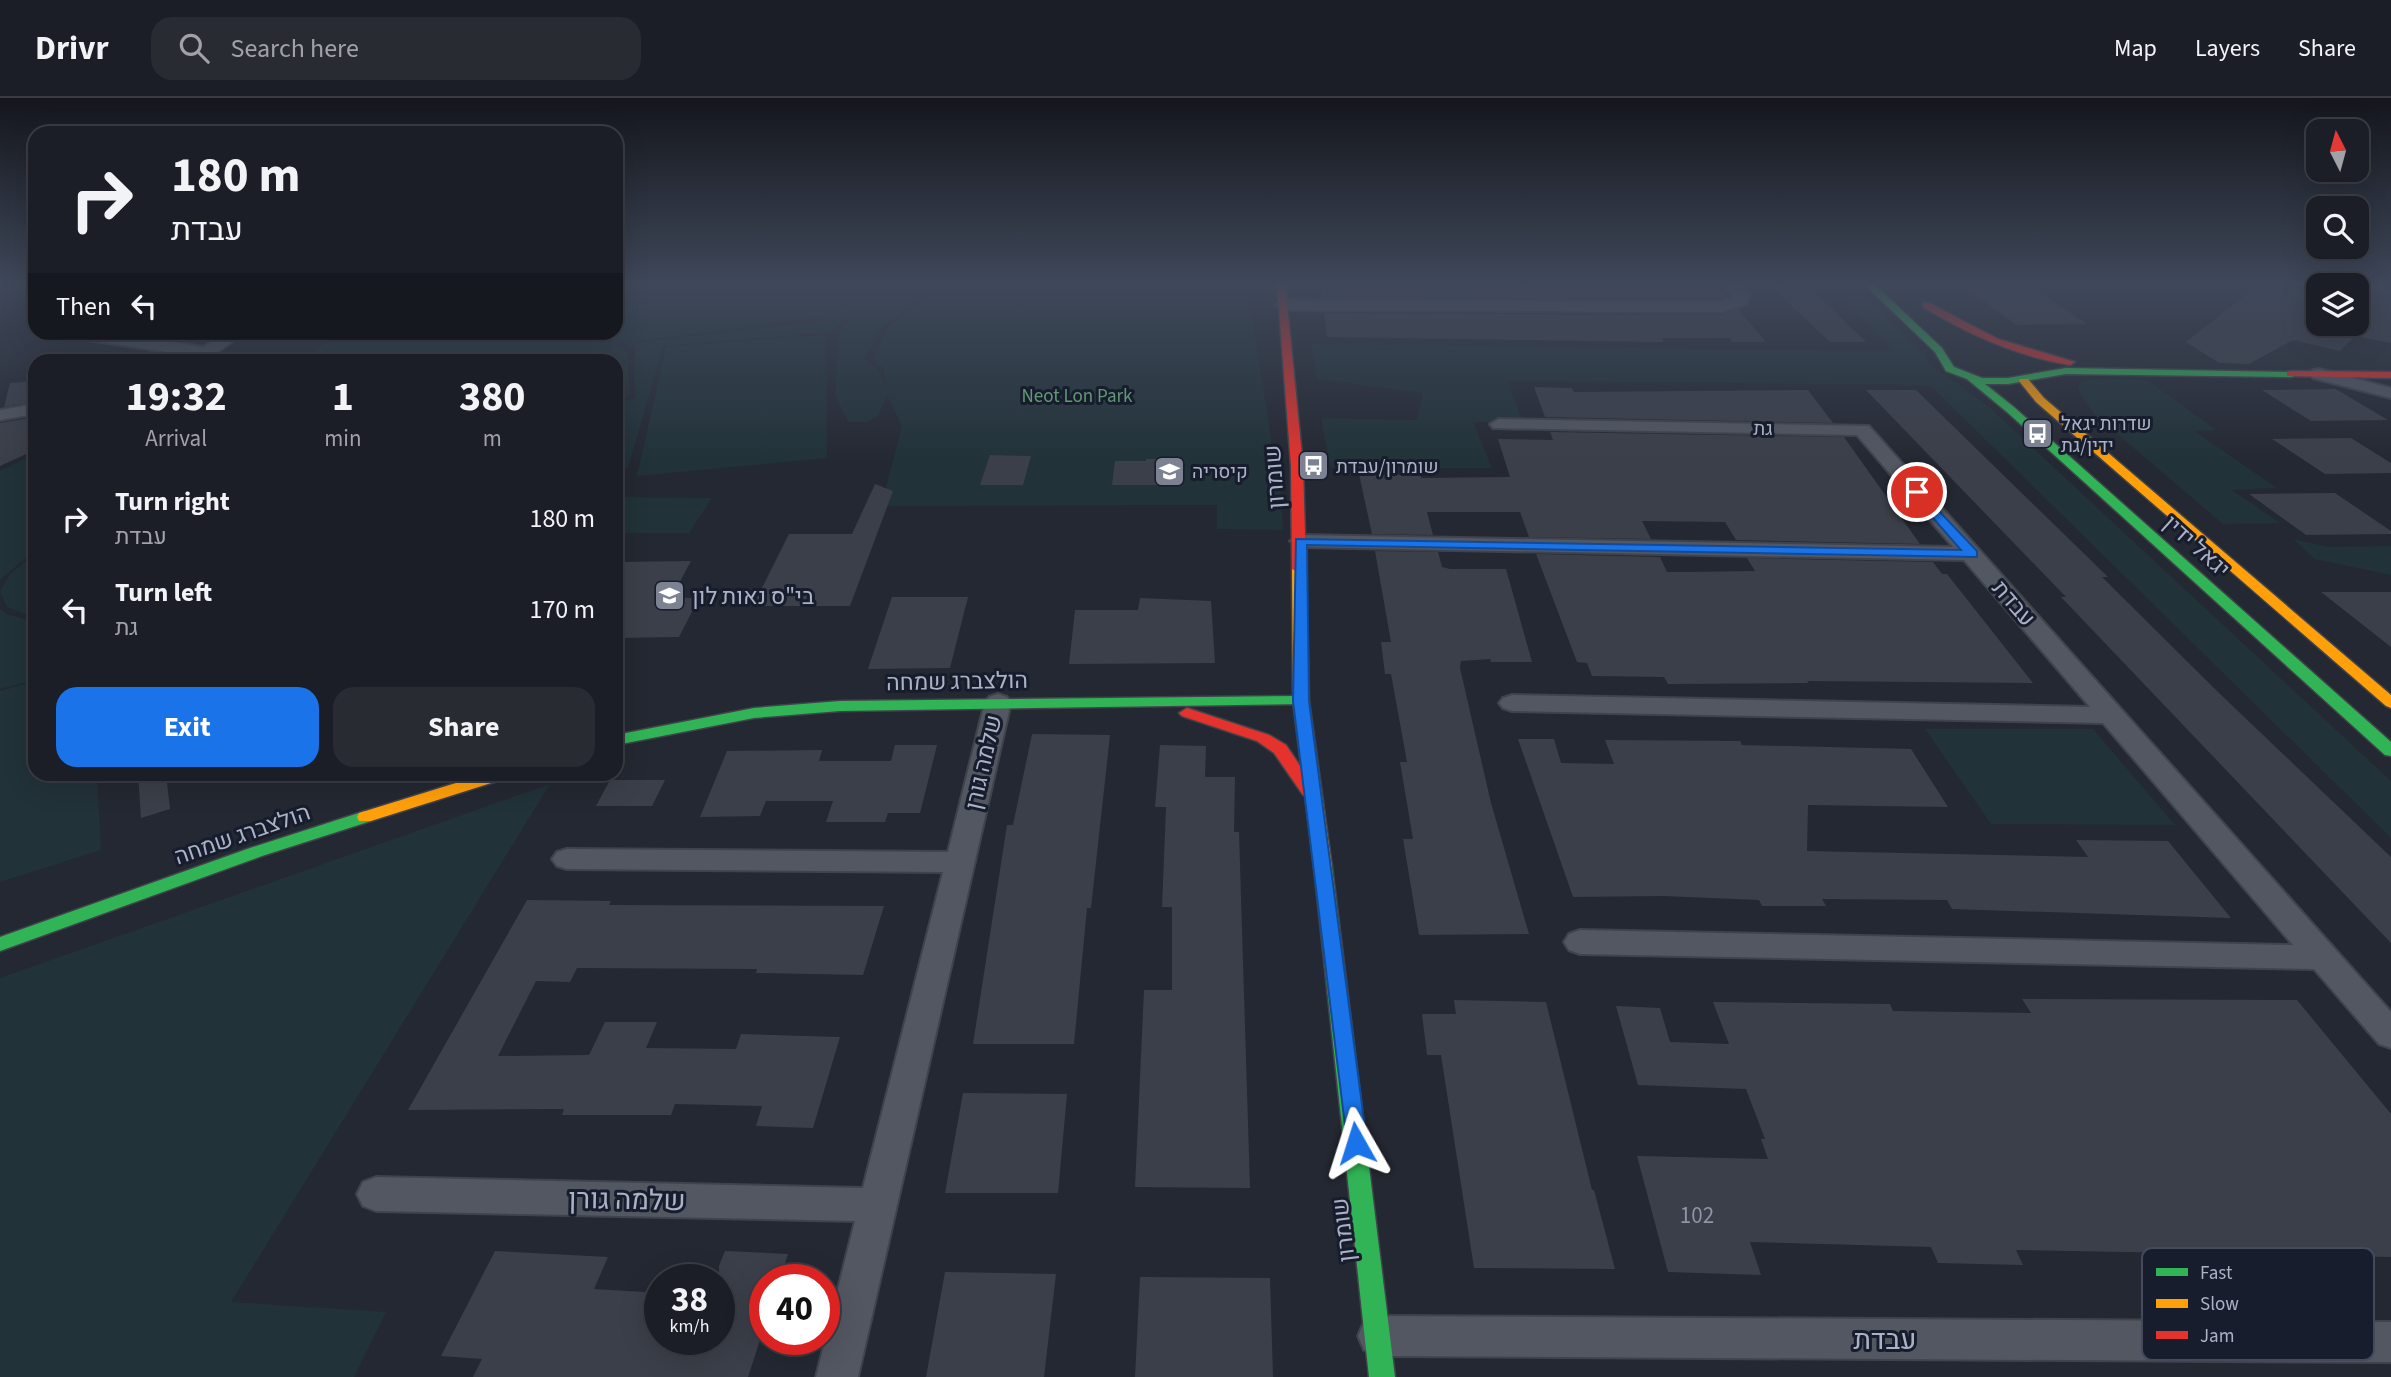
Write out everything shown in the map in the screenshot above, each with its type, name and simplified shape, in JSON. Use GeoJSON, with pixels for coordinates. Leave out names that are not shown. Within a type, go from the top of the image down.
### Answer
{"type":"FeatureCollection","features":[{"type":"Feature","properties":{"kind":"street"},"geometry":{"type":"LineString","coordinates":[[126,343],[186,354]]}},
{"type":"Feature","properties":{"kind":"street"},"geometry":{"type":"LineString","coordinates":[[206,354],[222,343]]}},
{"type":"Feature","properties":{"kind":"street","name":"שומרון"},"geometry":{"type":"LineString","coordinates":[[1286,343],[1301,541],[1301,701],[1382,1377]]}},
{"type":"Feature","properties":{"kind":"street","name":"יגאל ידין"},"geometry":{"type":"LineString","coordinates":[[1931,343],[1950,356],[1950,369],[1970,378],[2011,410],[2391,751]]}},
{"type":"Feature","properties":{"kind":"street"},"geometry":{"type":"LineString","coordinates":[[1978,343],[2009,358]]}},
{"type":"Feature","properties":{"kind":"street"},"geometry":{"type":"LineString","coordinates":[[1994,343],[2015,351],[2065,361],[2133,365]]}},
{"type":"Feature","properties":{"kind":"street"},"geometry":{"type":"LineString","coordinates":[[1978,352],[2052,364],[2391,368]]}},
{"type":"Feature","properties":{"kind":"street","name":"יגאל ידין"},"geometry":{"type":"LineString","coordinates":[[2009,358],[2028,368],[2028,378],[2040,400],[2391,703]]}},
{"type":"Feature","properties":{"kind":"street"},"geometry":{"type":"LineString","coordinates":[[1970,378],[2000,383],[2095,372],[2391,374]]}},
{"type":"Feature","properties":{"kind":"street"},"geometry":{"type":"LineString","coordinates":[[2095,372],[2064,377],[2054,386],[2060,399],[2109,459]]}},
{"type":"Feature","properties":{"kind":"street"},"geometry":{"type":"LineString","coordinates":[[2317,374],[2391,393]]}},
{"type":"Feature","properties":{"kind":"street"},"geometry":{"type":"LineString","coordinates":[[0,415],[28,410]]}},
{"type":"Feature","properties":{"kind":"street","name":"גת"},"geometry":{"type":"LineString","coordinates":[[1499,424],[1862,430],[1972,554]]}},
{"type":"Feature","properties":{"kind":"street"},"geometry":{"type":"LineString","coordinates":[[1301,541],[1972,554]]}},
{"type":"Feature","properties":{"kind":"street","name":"עבדת"},"geometry":{"type":"LineString","coordinates":[[1972,554],[2391,1035]]}},
{"type":"Feature","properties":{"kind":"street","name":"הולצברג שמחה"},"geometry":{"type":"LineString","coordinates":[[623,739],[754,713],[841,706],[998,702],[1301,701]]}},
{"type":"Feature","properties":{"kind":"street","name":"שלמה גורן"},"geometry":{"type":"LineString","coordinates":[[837,1377],[998,702]]}},
{"type":"Feature","properties":{"kind":"street"},"geometry":{"type":"LineString","coordinates":[[1146,702],[1241,728],[1263,738],[1280,749],[1313,797]]}},
{"type":"Feature","properties":{"kind":"street"},"geometry":{"type":"LineString","coordinates":[[1512,703],[2111,715]]}},
{"type":"Feature","properties":{"kind":"street","name":"הולצברג שמחה"},"geometry":{"type":"LineString","coordinates":[[0,944],[256,852],[479,781]]}},
{"type":"Feature","properties":{"kind":"street"},"geometry":{"type":"LineString","coordinates":[[567,859],[960,862]]}},
{"type":"Feature","properties":{"kind":"street"},"geometry":{"type":"LineString","coordinates":[[1580,942],[2323,957]]}},
{"type":"Feature","properties":{"kind":"street","name":"שלמה גורן"},"geometry":{"type":"LineString","coordinates":[[376,1194],[878,1205]]}},
{"type":"Feature","properties":{"kind":"street","name":"עבדת"},"geometry":{"type":"LineString","coordinates":[[1379,1336],[2142,1341]]}},
{"type":"Feature","properties":{"kind":"green space"},"geometry":{"type":"Polygon","coordinates":[[[325,343],[620,343],[627,353],[630,396],[623,398],[623,354],[313,354],[325,343]]]}},
{"type":"Feature","properties":{"kind":"green space","name":"Neot Lon Park"},"geometry":{"type":"Polygon","coordinates":[[[635,343],[703,343],[663,346],[628,468],[623,468],[623,402],[635,398],[635,343]]]}},
{"type":"Feature","properties":{"kind":"green space"},"geometry":{"type":"Polygon","coordinates":[[[724,343],[826,343],[827,458],[637,476],[666,347],[724,343]]]}},
{"type":"Feature","properties":{"kind":"green space","name":"Neot Lon Park"},"geometry":{"type":"Polygon","coordinates":[[[838,343],[873,343],[864,359],[878,369],[886,387],[884,369],[872,359],[880,343],[1256,343],[1273,452],[1278,452],[1283,530],[1217,529],[1217,505],[881,506],[902,426],[887,395],[878,416],[867,422],[848,422],[835,395],[838,343]]]}},
{"type":"Feature","properties":{"kind":"green space"},"geometry":{"type":"Polygon","coordinates":[[[1886,343],[1912,343],[1925,355],[1929,364],[1988,406],[2391,781],[2391,838],[1930,385],[1507,381],[1523,422],[1473,422],[1492,468],[1331,468],[1321,418],[1417,420],[1423,393],[1317,379],[1311,344],[1894,351],[1886,343]]]}},
{"type":"Feature","properties":{"kind":"green space"},"geometry":{"type":"Polygon","coordinates":[[[2093,379],[2147,380],[2216,430],[2194,431],[2277,488],[2232,490],[2280,523],[2223,524],[2095,415],[2077,388],[2081,382],[2093,379]]]}},
{"type":"Feature","properties":{"kind":"green space"},"geometry":{"type":"Polygon","coordinates":[[[28,457],[28,556],[0,580],[0,471],[28,457]]]}},
{"type":"Feature","properties":{"kind":"green space"},"geometry":{"type":"Polygon","coordinates":[[[623,497],[712,498],[689,533],[623,533],[623,497]]]}},
{"type":"Feature","properties":{"kind":"green space"},"geometry":{"type":"Polygon","coordinates":[[[2293,539],[2328,547],[2391,546],[2391,575],[2315,559],[2293,539]]]}},
{"type":"Feature","properties":{"kind":"green space"},"geometry":{"type":"Polygon","coordinates":[[[28,560],[28,615],[7,607],[0,592],[10,574],[28,560]]]}},
{"type":"Feature","properties":{"kind":"green space"},"geometry":{"type":"Polygon","coordinates":[[[0,609],[9,615],[28,620],[28,682],[0,689],[0,609]]]}},
{"type":"Feature","properties":{"kind":"green space"},"geometry":{"type":"Polygon","coordinates":[[[28,683],[28,781],[97,781],[101,850],[0,882],[0,691],[28,683]]]}},
{"type":"Feature","properties":{"kind":"green space"},"geometry":{"type":"Polygon","coordinates":[[[1925,729],[2093,729],[2175,825],[1991,824],[1925,729]]]}},
{"type":"Feature","properties":{"kind":"green space"},"geometry":{"type":"Polygon","coordinates":[[[550,784],[231,1302],[386,1312],[354,1377],[0,1377],[0,978],[550,784]]]}},
{"type":"Feature","properties":{"kind":"building"},"geometry":{"type":"Polygon","coordinates":[[[2187,343],[2288,343],[2249,364],[2219,363],[2187,343]]]}},
{"type":"Feature","properties":{"kind":"building"},"geometry":{"type":"Polygon","coordinates":[[[2304,343],[2348,343],[2340,351],[2304,343]]]}},
{"type":"Feature","properties":{"kind":"building"},"geometry":{"type":"Polygon","coordinates":[[[28,382],[28,403],[4,407],[10,383],[28,382]]]}},
{"type":"Feature","properties":{"kind":"building"},"geometry":{"type":"Polygon","coordinates":[[[1534,387],[1572,388],[1574,392],[1808,390],[1833,423],[1545,417],[1534,387]]]}},
{"type":"Feature","properties":{"kind":"building"},"geometry":{"type":"Polygon","coordinates":[[[2336,389],[2388,420],[2311,421],[2262,390],[2336,389]]]}},
{"type":"Feature","properties":{"kind":"building"},"geometry":{"type":"Polygon","coordinates":[[[1866,390],[1916,390],[2108,577],[2102,577],[2218,692],[2391,857],[2391,943],[2061,597],[2066,597],[1866,390]]]}},
{"type":"Feature","properties":{"kind":"building"},"geometry":{"type":"Polygon","coordinates":[[[28,418],[28,453],[0,466],[0,423],[28,418]]]}},
{"type":"Feature","properties":{"kind":"building"},"geometry":{"type":"Polygon","coordinates":[[[1550,432],[1844,437],[1920,544],[1736,540],[1725,522],[1642,521],[1651,539],[1529,537],[1520,512],[1427,512],[1433,535],[1372,534],[1359,474],[1421,475],[1421,478],[1510,477],[1498,439],[1553,440],[1550,432]]]}},
{"type":"Feature","properties":{"kind":"building"},"geometry":{"type":"Polygon","coordinates":[[[2351,438],[2391,463],[2391,473],[2325,474],[2272,439],[2351,438]]]}},
{"type":"Feature","properties":{"kind":"building"},"geometry":{"type":"Polygon","coordinates":[[[990,455],[1031,456],[1023,485],[980,485],[990,455]]]}},
{"type":"Feature","properties":{"kind":"building"},"geometry":{"type":"Polygon","coordinates":[[[1178,459],[1177,485],[1112,485],[1115,461],[1178,459]]]}},
{"type":"Feature","properties":{"kind":"building"},"geometry":{"type":"Polygon","coordinates":[[[875,484],[893,491],[850,606],[753,606],[789,534],[852,534],[875,484]]]}},
{"type":"Feature","properties":{"kind":"building"},"geometry":{"type":"Polygon","coordinates":[[[2335,493],[2391,531],[2391,534],[2306,535],[2249,494],[2335,493]]]}},
{"type":"Feature","properties":{"kind":"building"},"geometry":{"type":"Polygon","coordinates":[[[1375,551],[1438,552],[1442,567],[1450,569],[1506,569],[1532,662],[1491,662],[1490,659],[1461,661],[1460,668],[1491,803],[1529,934],[1419,935],[1403,839],[1413,839],[1400,762],[1407,762],[1391,674],[1385,674],[1381,642],[1391,642],[1375,551]]]}},
{"type":"Feature","properties":{"kind":"building"},"geometry":{"type":"Polygon","coordinates":[[[1536,554],[1660,557],[1667,572],[1755,571],[1747,558],[1933,562],[1942,574],[1947,574],[2033,683],[1807,681],[1809,683],[1668,684],[1664,677],[1592,676],[1587,663],[1577,662],[1536,554]]]}},
{"type":"Feature","properties":{"kind":"building"},"geometry":{"type":"Polygon","coordinates":[[[691,561],[671,598],[699,598],[679,637],[623,638],[623,562],[691,561]]]}},
{"type":"Feature","properties":{"kind":"building"},"geometry":{"type":"Polygon","coordinates":[[[2321,592],[2391,592],[2391,647],[2321,592]]]}},
{"type":"Feature","properties":{"kind":"building"},"geometry":{"type":"Polygon","coordinates":[[[892,597],[968,597],[950,668],[868,669],[892,597]]]}},
{"type":"Feature","properties":{"kind":"building"},"geometry":{"type":"Polygon","coordinates":[[[1140,598],[1211,601],[1215,663],[1069,664],[1075,610],[1138,610],[1140,598]]]}},
{"type":"Feature","properties":{"kind":"building"},"geometry":{"type":"Polygon","coordinates":[[[1032,734],[1110,735],[1091,908],[1087,908],[1074,1044],[973,1044],[1007,825],[1013,825],[1032,734]]]}},
{"type":"Feature","properties":{"kind":"building"},"geometry":{"type":"Polygon","coordinates":[[[1518,739],[1554,739],[1561,763],[1614,764],[1605,740],[1740,741],[1742,745],[1911,749],[1948,807],[1808,805],[1807,851],[2088,857],[2076,840],[2168,841],[2231,918],[1952,909],[1947,900],[1822,899],[1826,906],[1762,906],[1759,900],[1663,896],[1573,897],[1518,739]]]}},
{"type":"Feature","properties":{"kind":"building"},"geometry":{"type":"Polygon","coordinates":[[[895,745],[937,745],[920,813],[888,813],[885,822],[826,822],[833,801],[766,801],[760,816],[700,817],[727,751],[822,750],[819,761],[891,761],[895,745]]]}},
{"type":"Feature","properties":{"kind":"building"},"geometry":{"type":"Polygon","coordinates":[[[1160,745],[1206,746],[1205,777],[1235,777],[1234,832],[1239,832],[1250,1188],[1135,1187],[1144,990],[1172,990],[1172,907],[1162,907],[1166,807],[1155,807],[1160,745]]]}},
{"type":"Feature","properties":{"kind":"building"},"geometry":{"type":"Polygon","coordinates":[[[665,780],[652,806],[596,806],[609,781],[665,780]]]}},
{"type":"Feature","properties":{"kind":"building"},"geometry":{"type":"Polygon","coordinates":[[[138,781],[167,781],[170,809],[141,818],[138,781]]]}},
{"type":"Feature","properties":{"kind":"building"},"geometry":{"type":"Polygon","coordinates":[[[527,900],[611,901],[609,905],[884,906],[863,975],[756,973],[757,969],[577,968],[570,982],[536,981],[498,1056],[589,1055],[605,1022],[657,1022],[646,1048],[736,1049],[741,1034],[840,1037],[813,1128],[756,1126],[762,1106],[675,1104],[671,1115],[562,1115],[564,1109],[408,1110],[527,900]]]}},
{"type":"Feature","properties":{"kind":"building"},"geometry":{"type":"Polygon","coordinates":[[[2022,999],[2297,1000],[2391,1114],[2391,1257],[2374,1257],[2374,1248],[2142,1248],[2142,1252],[2016,1250],[2023,1265],[1938,1263],[1931,1247],[1750,1242],[1761,1275],[1668,1272],[1637,1156],[1768,1159],[1761,1139],[1765,1139],[1746,1089],[1638,1085],[1616,1006],[1660,1008],[1670,1042],[1729,1044],[1713,1002],[1890,1004],[1893,1011],[2031,1013],[2022,999]]]}},
{"type":"Feature","properties":{"kind":"building"},"geometry":{"type":"Polygon","coordinates":[[[1454,1000],[1546,1002],[1592,1190],[1615,1269],[1474,1268],[1441,1055],[1427,1055],[1422,1014],[1456,1014],[1454,1000]]]}},
{"type":"Feature","properties":{"kind":"building"},"geometry":{"type":"Polygon","coordinates":[[[963,1093],[1067,1094],[1058,1193],[945,1193],[963,1093]]]}},
{"type":"Feature","properties":{"kind":"building"},"geometry":{"type":"Polygon","coordinates":[[[495,1251],[608,1257],[594,1289],[644,1292],[644,1355],[735,1355],[735,1264],[720,1264],[725,1251],[788,1254],[785,1264],[749,1264],[749,1355],[755,1355],[748,1377],[473,1377],[482,1359],[441,1356],[495,1251]]]}},
{"type":"Feature","properties":{"kind":"building"},"geometry":{"type":"Polygon","coordinates":[[[945,1272],[1056,1274],[1044,1377],[926,1377],[945,1272]]]}},
{"type":"Feature","properties":{"kind":"building"},"geometry":{"type":"Polygon","coordinates":[[[1140,1277],[1270,1278],[1273,1377],[1135,1377],[1140,1277]]]}},
{"type":"Feature","properties":{"kind":"traffic: fast"},"geometry":{"type":"LineString","coordinates":[[1931,343],[1939,350],[1950,369],[1981,381],[2008,381],[2066,371],[2291,374]]}},
{"type":"Feature","properties":{"kind":"traffic: fast"},"geometry":{"type":"LineString","coordinates":[[1971,378],[2011,410],[2391,751]]}},
{"type":"Feature","properties":{"kind":"traffic: fast"},"geometry":{"type":"LineString","coordinates":[[623,739],[754,713],[840,706],[1301,701]]}},
{"type":"Feature","properties":{"kind":"traffic: fast"},"geometry":{"type":"LineString","coordinates":[[0,944],[256,852],[365,817]]}},
{"type":"Feature","properties":{"kind":"traffic: fast"},"geometry":{"type":"LineString","coordinates":[[1323,867],[1382,1377]]}},
{"type":"Feature","properties":{"kind":"traffic: slow"},"geometry":{"type":"LineString","coordinates":[[2024,381],[2040,400],[2391,703]]}},
{"type":"Feature","properties":{"kind":"traffic: slow"},"geometry":{"type":"LineString","coordinates":[[1299,569],[1301,701],[1323,867]]}},
{"type":"Feature","properties":{"kind":"traffic: slow"},"geometry":{"type":"LineString","coordinates":[[365,817],[479,781]]}},
{"type":"Feature","properties":{"kind":"traffic: jam"},"geometry":{"type":"LineString","coordinates":[[1286,343],[1297,466],[1299,569]]}},
{"type":"Feature","properties":{"kind":"traffic: jam"},"geometry":{"type":"LineString","coordinates":[[1999,343],[2031,354],[2070,362]]}},
{"type":"Feature","properties":{"kind":"traffic: jam"},"geometry":{"type":"LineString","coordinates":[[2291,374],[2391,375]]}},
{"type":"Feature","properties":{"kind":"traffic: jam"},"geometry":{"type":"LineString","coordinates":[[1187,713],[1263,738],[1280,749],[1309,791]]}},
{"type":"Feature","properties":{"kind":"place","name":"שדרות יגאל ידין/גת"},"geometry":{"type":"Point","coordinates":[2038,434]}},
{"type":"Feature","properties":{"kind":"place","name":"שומרון/עבדת"},"geometry":{"type":"Point","coordinates":[1313,466]}},
{"type":"Feature","properties":{"kind":"place","name":"קיסריה"},"geometry":{"type":"Point","coordinates":[1169,471]}},
{"type":"Feature","properties":{"kind":"place","name":"בי\"ס נאות לון"},"geometry":{"type":"Point","coordinates":[669,596]}},
{"type":"Feature","properties":{"kind":"route"},"geometry":{"type":"LineString","coordinates":[[1356,1143],[1336,962],[1301,701],[1301,541],[1972,554],[1917,492]]}}]}
